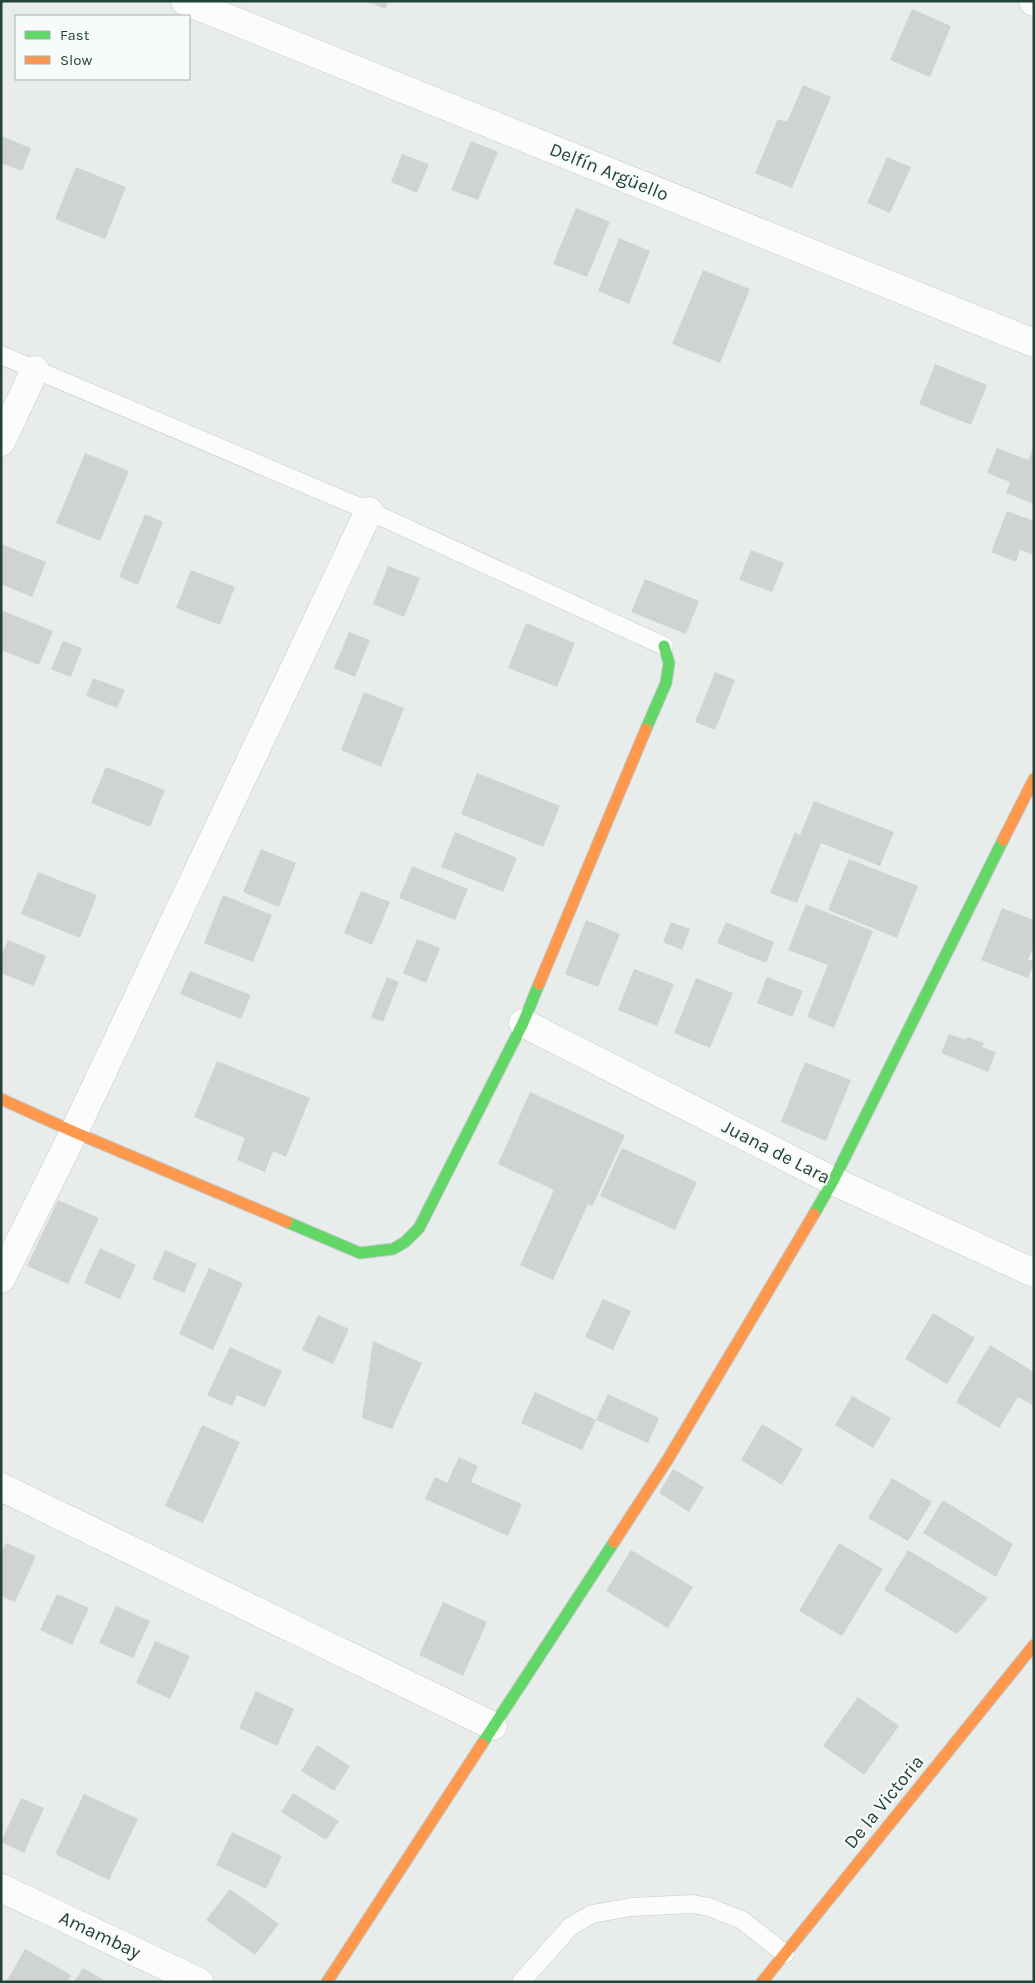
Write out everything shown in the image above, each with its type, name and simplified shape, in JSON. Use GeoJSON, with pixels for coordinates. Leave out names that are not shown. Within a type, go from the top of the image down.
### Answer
{"type":"FeatureCollection","features":[{"type":"Feature","properties":{"kind":"street","name":"Delfín Argüello"},"geometry":{"type":"LineString","coordinates":[[185,1],[1034,343]]}},
{"type":"Feature","properties":{"kind":"street"},"geometry":{"type":"LineString","coordinates":[[1,442],[36,370]]}},
{"type":"Feature","properties":{"kind":"street"},"geometry":{"type":"LineString","coordinates":[[1,1279],[74,1132],[369,511]]}},
{"type":"Feature","properties":{"kind":"street"},"geometry":{"type":"LineString","coordinates":[[1,1099],[74,1132],[360,1253],[390,1252],[405,1244],[419,1228],[523,1023],[666,683],[669,663],[664,646]]}},
{"type":"Feature","properties":{"kind":"street"},"geometry":{"type":"LineString","coordinates":[[327,1982],[668,1459],[833,1180],[1034,779]]}},
{"type":"Feature","properties":{"kind":"street","name":"Juana de Lara"},"geometry":{"type":"LineString","coordinates":[[523,1023],[833,1180],[1034,1273]]}},
{"type":"Feature","properties":{"kind":"street"},"geometry":{"type":"LineString","coordinates":[[1,1487],[493,1726]]}},
{"type":"Feature","properties":{"kind":"street","name":"De la Victoria"},"geometry":{"type":"LineString","coordinates":[[762,1982],[1034,1645]]}},
{"type":"Feature","properties":{"kind":"street","name":"Amambay"},"geometry":{"type":"LineString","coordinates":[[1,1888],[199,1982]]}},
{"type":"Feature","properties":{"kind":"lane"},"geometry":{"type":"LineString","coordinates":[[1,355],[369,511],[664,646]]}},
{"type":"Feature","properties":{"kind":"lane"},"geometry":{"type":"LineString","coordinates":[[521,1982],[571,1926],[592,1914],[632,1907],[692,1904],[708,1907],[742,1920],[785,1954]]}},
{"type":"Feature","properties":{"kind":"building"},"geometry":{"type":"Polygon","coordinates":[[[367,1],[389,1],[385,9],[367,1]]]}},
{"type":"Feature","properties":{"kind":"building"},"geometry":{"type":"Polygon","coordinates":[[[912,9],[951,26],[930,77],[890,60],[912,9]]]}},
{"type":"Feature","properties":{"kind":"building"},"geometry":{"type":"Polygon","coordinates":[[[803,85],[831,97],[792,188],[755,173],[778,119],[787,122],[803,85]]]}},
{"type":"Feature","properties":{"kind":"building"},"geometry":{"type":"Polygon","coordinates":[[[1,136],[31,148],[22,171],[1,163],[1,136]]]}},
{"type":"Feature","properties":{"kind":"building"},"geometry":{"type":"Polygon","coordinates":[[[471,141],[498,152],[478,200],[451,190],[471,141]]]}},
{"type":"Feature","properties":{"kind":"building"},"geometry":{"type":"Polygon","coordinates":[[[402,154],[429,164],[417,193],[391,182],[402,154]]]}},
{"type":"Feature","properties":{"kind":"building"},"geometry":{"type":"Polygon","coordinates":[[[887,157],[911,167],[890,213],[867,203],[887,157]]]}},
{"type":"Feature","properties":{"kind":"building"},"geometry":{"type":"Polygon","coordinates":[[[76,167],[126,187],[105,239],[55,219],[76,167]]]}},
{"type":"Feature","properties":{"kind":"building"},"geometry":{"type":"Polygon","coordinates":[[[576,208],[610,222],[587,277],[553,264],[576,208]]]}},
{"type":"Feature","properties":{"kind":"building"},"geometry":{"type":"Polygon","coordinates":[[[619,238],[650,251],[629,304],[598,291],[619,238]]]}},
{"type":"Feature","properties":{"kind":"building"},"geometry":{"type":"Polygon","coordinates":[[[703,270],[750,289],[720,363],[672,344],[703,270]]]}},
{"type":"Feature","properties":{"kind":"building"},"geometry":{"type":"Polygon","coordinates":[[[935,364],[987,385],[971,425],[919,404],[935,364]]]}},
{"type":"Feature","properties":{"kind":"building"},"geometry":{"type":"Polygon","coordinates":[[[1034,447],[1034,504],[1006,493],[1010,482],[987,473],[997,448],[1028,460],[1034,447]]]}},
{"type":"Feature","properties":{"kind":"building"},"geometry":{"type":"Polygon","coordinates":[[[85,453],[129,471],[100,541],[56,523],[85,453]]]}},
{"type":"Feature","properties":{"kind":"building"},"geometry":{"type":"Polygon","coordinates":[[[1007,511],[1034,521],[1034,555],[1020,550],[1016,562],[991,552],[1007,511]]]}},
{"type":"Feature","properties":{"kind":"building"},"geometry":{"type":"Polygon","coordinates":[[[145,514],[163,522],[138,585],[119,577],[145,514]]]}},
{"type":"Feature","properties":{"kind":"building"},"geometry":{"type":"Polygon","coordinates":[[[1,544],[46,562],[32,597],[1,584],[1,544]]]}},
{"type":"Feature","properties":{"kind":"building"},"geometry":{"type":"Polygon","coordinates":[[[751,550],[784,563],[772,592],[739,580],[751,550]]]}},
{"type":"Feature","properties":{"kind":"building"},"geometry":{"type":"Polygon","coordinates":[[[388,566],[420,578],[404,617],[373,604],[388,566]]]}},
{"type":"Feature","properties":{"kind":"building"},"geometry":{"type":"Polygon","coordinates":[[[191,570],[235,587],[220,625],[176,608],[191,570]]]}},
{"type":"Feature","properties":{"kind":"building"},"geometry":{"type":"Polygon","coordinates":[[[645,579],[699,601],[686,634],[631,612],[645,579]]]}},
{"type":"Feature","properties":{"kind":"building"},"geometry":{"type":"Polygon","coordinates":[[[1,610],[53,631],[39,665],[1,650],[1,610]]]}},
{"type":"Feature","properties":{"kind":"building"},"geometry":{"type":"Polygon","coordinates":[[[526,623],[575,643],[557,687],[508,668],[526,623]]]}},
{"type":"Feature","properties":{"kind":"building"},"geometry":{"type":"Polygon","coordinates":[[[349,632],[370,640],[355,677],[334,668],[349,632]]]}},
{"type":"Feature","properties":{"kind":"building"},"geometry":{"type":"Polygon","coordinates":[[[63,641],[82,648],[71,677],[51,669],[63,641]]]}},
{"type":"Feature","properties":{"kind":"building"},"geometry":{"type":"Polygon","coordinates":[[[715,672],[735,680],[715,730],[695,722],[715,672]]]}},
{"type":"Feature","properties":{"kind":"building"},"geometry":{"type":"Polygon","coordinates":[[[93,678],[125,690],[117,708],[86,696],[93,678]]]}},
{"type":"Feature","properties":{"kind":"building"},"geometry":{"type":"Polygon","coordinates":[[[364,692],[404,708],[381,767],[341,750],[364,692]]]}},
{"type":"Feature","properties":{"kind":"building"},"geometry":{"type":"Polygon","coordinates":[[[106,767],[165,790],[150,827],[91,803],[106,767]]]}},
{"type":"Feature","properties":{"kind":"building"},"geometry":{"type":"Polygon","coordinates":[[[477,773],[560,806],[543,847],[461,814],[477,773]]]}},
{"type":"Feature","properties":{"kind":"building"},"geometry":{"type":"Polygon","coordinates":[[[814,801],[894,832],[880,866],[821,843],[797,903],[770,893],[795,832],[800,835],[814,801]]]}},
{"type":"Feature","properties":{"kind":"building"},"geometry":{"type":"Polygon","coordinates":[[[455,832],[517,858],[503,892],[441,867],[455,832]]]}},
{"type":"Feature","properties":{"kind":"building"},"geometry":{"type":"Polygon","coordinates":[[[261,849],[296,863],[279,907],[243,892],[261,849]]]}},
{"type":"Feature","properties":{"kind":"building"},"geometry":{"type":"Polygon","coordinates":[[[849,859],[918,886],[897,938],[828,910],[849,859]]]}},
{"type":"Feature","properties":{"kind":"building"},"geometry":{"type":"Polygon","coordinates":[[[412,866],[468,889],[455,920],[399,898],[412,866]]]}},
{"type":"Feature","properties":{"kind":"building"},"geometry":{"type":"Polygon","coordinates":[[[38,872],[97,895],[80,938],[21,914],[38,872]]]}},
{"type":"Feature","properties":{"kind":"building"},"geometry":{"type":"Polygon","coordinates":[[[361,891],[390,902],[372,945],[344,933],[361,891]]]}},
{"type":"Feature","properties":{"kind":"building"},"geometry":{"type":"Polygon","coordinates":[[[223,895],[272,915],[253,962],[204,943],[223,895]]]}},
{"type":"Feature","properties":{"kind":"building"},"geometry":{"type":"Polygon","coordinates":[[[806,904],[873,931],[834,1028],[807,1017],[828,965],[788,950],[806,904]]]}},
{"type":"Feature","properties":{"kind":"building"},"geometry":{"type":"Polygon","coordinates":[[[1002,908],[1034,920],[1034,946],[1028,960],[1034,961],[1034,963],[1028,978],[981,960],[1002,908]]]}},
{"type":"Feature","properties":{"kind":"building"},"geometry":{"type":"Polygon","coordinates":[[[586,920],[620,934],[598,987],[565,974],[586,920]]]}},
{"type":"Feature","properties":{"kind":"building"},"geometry":{"type":"Polygon","coordinates":[[[671,922],[690,929],[682,950],[663,942],[671,922]]]}},
{"type":"Feature","properties":{"kind":"building"},"geometry":{"type":"Polygon","coordinates":[[[726,922],[774,942],[766,963],[717,943],[726,922]]]}},
{"type":"Feature","properties":{"kind":"building"},"geometry":{"type":"Polygon","coordinates":[[[417,939],[440,948],[426,983],[403,973],[417,939]]]}},
{"type":"Feature","properties":{"kind":"building"},"geometry":{"type":"Polygon","coordinates":[[[8,940],[46,956],[34,986],[1,973],[1,956],[8,940]]]}},
{"type":"Feature","properties":{"kind":"building"},"geometry":{"type":"Polygon","coordinates":[[[634,969],[674,984],[657,1026],[618,1010],[634,969]]]}},
{"type":"Feature","properties":{"kind":"building"},"geometry":{"type":"Polygon","coordinates":[[[190,971],[251,995],[241,1019],[180,994],[190,971]]]}},
{"type":"Feature","properties":{"kind":"building"},"geometry":{"type":"Polygon","coordinates":[[[387,977],[399,982],[383,1022],[371,1017],[387,977]]]}},
{"type":"Feature","properties":{"kind":"building"},"geometry":{"type":"Polygon","coordinates":[[[767,977],[803,991],[792,1017],[757,1003],[767,977]]]}},
{"type":"Feature","properties":{"kind":"building"},"geometry":{"type":"Polygon","coordinates":[[[696,978],[733,993],[710,1048],[674,1033],[696,978]]]}},
{"type":"Feature","properties":{"kind":"building"},"geometry":{"type":"Polygon","coordinates":[[[949,1034],[966,1040],[967,1037],[984,1043],[982,1047],[996,1052],[988,1072],[941,1053],[949,1034]]]}},
{"type":"Feature","properties":{"kind":"building"},"geometry":{"type":"Polygon","coordinates":[[[217,1061],[310,1098],[286,1157],[273,1151],[265,1172],[237,1160],[245,1138],[194,1117],[217,1061]]]}},
{"type":"Feature","properties":{"kind":"building"},"geometry":{"type":"Polygon","coordinates":[[[805,1062],[851,1080],[826,1141],[781,1122],[805,1062]]]}},
{"type":"Feature","properties":{"kind":"building"},"geometry":{"type":"Polygon","coordinates":[[[530,1092],[625,1135],[592,1207],[588,1204],[553,1280],[520,1265],[554,1190],[498,1164],[530,1092]]]}},
{"type":"Feature","properties":{"kind":"building"},"geometry":{"type":"Polygon","coordinates":[[[622,1148],[697,1182],[675,1230],[600,1196],[622,1148]]]}},
{"type":"Feature","properties":{"kind":"building"},"geometry":{"type":"Polygon","coordinates":[[[58,1200],[99,1218],[68,1284],[27,1266],[58,1200]]]}},
{"type":"Feature","properties":{"kind":"building"},"geometry":{"type":"Polygon","coordinates":[[[100,1248],[136,1265],[120,1299],[84,1283],[100,1248]]]}},
{"type":"Feature","properties":{"kind":"building"},"geometry":{"type":"Polygon","coordinates":[[[165,1250],[197,1264],[184,1293],[152,1279],[165,1250]]]}},
{"type":"Feature","properties":{"kind":"building"},"geometry":{"type":"Polygon","coordinates":[[[209,1268],[243,1283],[213,1350],[179,1334],[209,1268]]]}},
{"type":"Feature","properties":{"kind":"building"},"geometry":{"type":"Polygon","coordinates":[[[603,1299],[631,1311],[613,1350],[585,1337],[603,1299]]]}},
{"type":"Feature","properties":{"kind":"building"},"geometry":{"type":"Polygon","coordinates":[[[933,1313],[975,1338],[947,1384],[905,1359],[933,1313]]]}},
{"type":"Feature","properties":{"kind":"building"},"geometry":{"type":"Polygon","coordinates":[[[318,1315],[349,1329],[333,1364],[302,1350],[318,1315]]]}},
{"type":"Feature","properties":{"kind":"building"},"geometry":{"type":"Polygon","coordinates":[[[373,1341],[422,1363],[392,1429],[362,1418],[373,1341]]]}},
{"type":"Feature","properties":{"kind":"building"},"geometry":{"type":"Polygon","coordinates":[[[990,1345],[1034,1372],[1034,1406],[1018,1397],[999,1428],[956,1402],[990,1345]]]}},
{"type":"Feature","properties":{"kind":"building"},"geometry":{"type":"Polygon","coordinates":[[[230,1347],[282,1371],[265,1407],[237,1395],[232,1406],[207,1395],[230,1347]]]}},
{"type":"Feature","properties":{"kind":"building"},"geometry":{"type":"Polygon","coordinates":[[[535,1392],[596,1420],[582,1450],[521,1423],[535,1392]]]}},
{"type":"Feature","properties":{"kind":"building"},"geometry":{"type":"Polygon","coordinates":[[[608,1394],[659,1418],[648,1443],[596,1420],[608,1394]]]}},
{"type":"Feature","properties":{"kind":"building"},"geometry":{"type":"Polygon","coordinates":[[[852,1396],[891,1418],[873,1448],[835,1425],[852,1396]]]}},
{"type":"Feature","properties":{"kind":"building"},"geometry":{"type":"Polygon","coordinates":[[[762,1424],[803,1449],[782,1485],[741,1460],[762,1424]]]}},
{"type":"Feature","properties":{"kind":"building"},"geometry":{"type":"Polygon","coordinates":[[[202,1425],[240,1442],[203,1523],[165,1506],[202,1425]]]}},
{"type":"Feature","properties":{"kind":"building"},"geometry":{"type":"Polygon","coordinates":[[[459,1457],[478,1466],[471,1482],[522,1504],[508,1536],[425,1499],[435,1477],[447,1483],[459,1457]]]}},
{"type":"Feature","properties":{"kind":"building"},"geometry":{"type":"Polygon","coordinates":[[[673,1469],[704,1487],[689,1512],[659,1493],[673,1469]]]}},
{"type":"Feature","properties":{"kind":"building"},"geometry":{"type":"Polygon","coordinates":[[[892,1478],[932,1502],[908,1541],[868,1518],[892,1478]]]}},
{"type":"Feature","properties":{"kind":"building"},"geometry":{"type":"Polygon","coordinates":[[[943,1500],[1013,1544],[996,1577],[923,1533],[943,1500]]]}},
{"type":"Feature","properties":{"kind":"building"},"geometry":{"type":"Polygon","coordinates":[[[6,1543],[36,1556],[15,1602],[1,1596],[1,1552],[6,1543]]]}},
{"type":"Feature","properties":{"kind":"building"},"geometry":{"type":"Polygon","coordinates":[[[839,1543],[883,1569],[842,1636],[799,1611],[839,1543]]]}},
{"type":"Feature","properties":{"kind":"building"},"geometry":{"type":"Polygon","coordinates":[[[631,1550],[693,1587],[668,1628],[606,1591],[631,1550]]]}},
{"type":"Feature","properties":{"kind":"building"},"geometry":{"type":"Polygon","coordinates":[[[908,1550],[988,1598],[957,1634],[884,1590],[908,1550]]]}},
{"type":"Feature","properties":{"kind":"building"},"geometry":{"type":"Polygon","coordinates":[[[57,1594],[89,1608],[72,1645],[40,1630],[57,1594]]]}},
{"type":"Feature","properties":{"kind":"building"},"geometry":{"type":"Polygon","coordinates":[[[443,1602],[487,1622],[463,1676],[419,1655],[443,1602]]]}},
{"type":"Feature","properties":{"kind":"building"},"geometry":{"type":"Polygon","coordinates":[[[116,1606],[150,1621],[133,1658],[99,1643],[116,1606]]]}},
{"type":"Feature","properties":{"kind":"building"},"geometry":{"type":"Polygon","coordinates":[[[155,1641],[190,1656],[170,1699],[136,1683],[155,1641]]]}},
{"type":"Feature","properties":{"kind":"building"},"geometry":{"type":"Polygon","coordinates":[[[256,1691],[294,1709],[277,1746],[239,1728],[256,1691]]]}},
{"type":"Feature","properties":{"kind":"building"},"geometry":{"type":"Polygon","coordinates":[[[858,1697],[899,1726],[864,1775],[823,1746],[858,1697]]]}},
{"type":"Feature","properties":{"kind":"building"},"geometry":{"type":"Polygon","coordinates":[[[317,1745],[350,1766],[334,1791],[301,1771],[317,1745]]]}},
{"type":"Feature","properties":{"kind":"building"},"geometry":{"type":"Polygon","coordinates":[[[293,1793],[339,1821],[326,1840],[281,1812],[293,1793]]]}},
{"type":"Feature","properties":{"kind":"building"},"geometry":{"type":"Polygon","coordinates":[[[84,1794],[138,1819],[109,1880],[55,1854],[84,1794]]]}},
{"type":"Feature","properties":{"kind":"building"},"geometry":{"type":"Polygon","coordinates":[[[21,1798],[44,1808],[24,1853],[1,1842],[21,1798]]]}},
{"type":"Feature","properties":{"kind":"building"},"geometry":{"type":"Polygon","coordinates":[[[232,1832],[282,1856],[266,1889],[216,1865],[232,1832]]]}},
{"type":"Feature","properties":{"kind":"building"},"geometry":{"type":"Polygon","coordinates":[[[230,1889],[279,1924],[255,1955],[206,1920],[230,1889]]]}},
{"type":"Feature","properties":{"kind":"building"},"geometry":{"type":"Polygon","coordinates":[[[25,1949],[71,1975],[67,1982],[6,1982],[25,1949]]]}},
{"type":"Feature","properties":{"kind":"building"},"geometry":{"type":"Polygon","coordinates":[[[83,1968],[104,1980],[103,1982],[74,1982],[83,1968]]]}},
{"type":"Feature","properties":{"kind":"traffic: fast"},"geometry":{"type":"LineString","coordinates":[[646,729],[666,683],[669,663],[664,646]]}},
{"type":"Feature","properties":{"kind":"traffic: fast"},"geometry":{"type":"LineString","coordinates":[[814,1214],[833,1181],[1003,840]]}},
{"type":"Feature","properties":{"kind":"traffic: fast"},"geometry":{"type":"LineString","coordinates":[[287,1222],[360,1253],[393,1249],[405,1242],[419,1228],[523,1023],[539,984]]}},
{"type":"Feature","properties":{"kind":"traffic: fast"},"geometry":{"type":"LineString","coordinates":[[482,1744],[614,1542]]}},
{"type":"Feature","properties":{"kind":"traffic: slow"},"geometry":{"type":"LineString","coordinates":[[539,984],[646,729]]}},
{"type":"Feature","properties":{"kind":"traffic: slow"},"geometry":{"type":"LineString","coordinates":[[1003,840],[1034,779]]}},
{"type":"Feature","properties":{"kind":"traffic: slow"},"geometry":{"type":"LineString","coordinates":[[1,1099],[287,1222]]}},
{"type":"Feature","properties":{"kind":"traffic: slow"},"geometry":{"type":"LineString","coordinates":[[614,1542],[668,1459],[814,1214]]}},
{"type":"Feature","properties":{"kind":"traffic: slow"},"geometry":{"type":"LineString","coordinates":[[762,1982],[1034,1645]]}},
{"type":"Feature","properties":{"kind":"traffic: slow"},"geometry":{"type":"LineString","coordinates":[[327,1982],[482,1744]]}}]}
